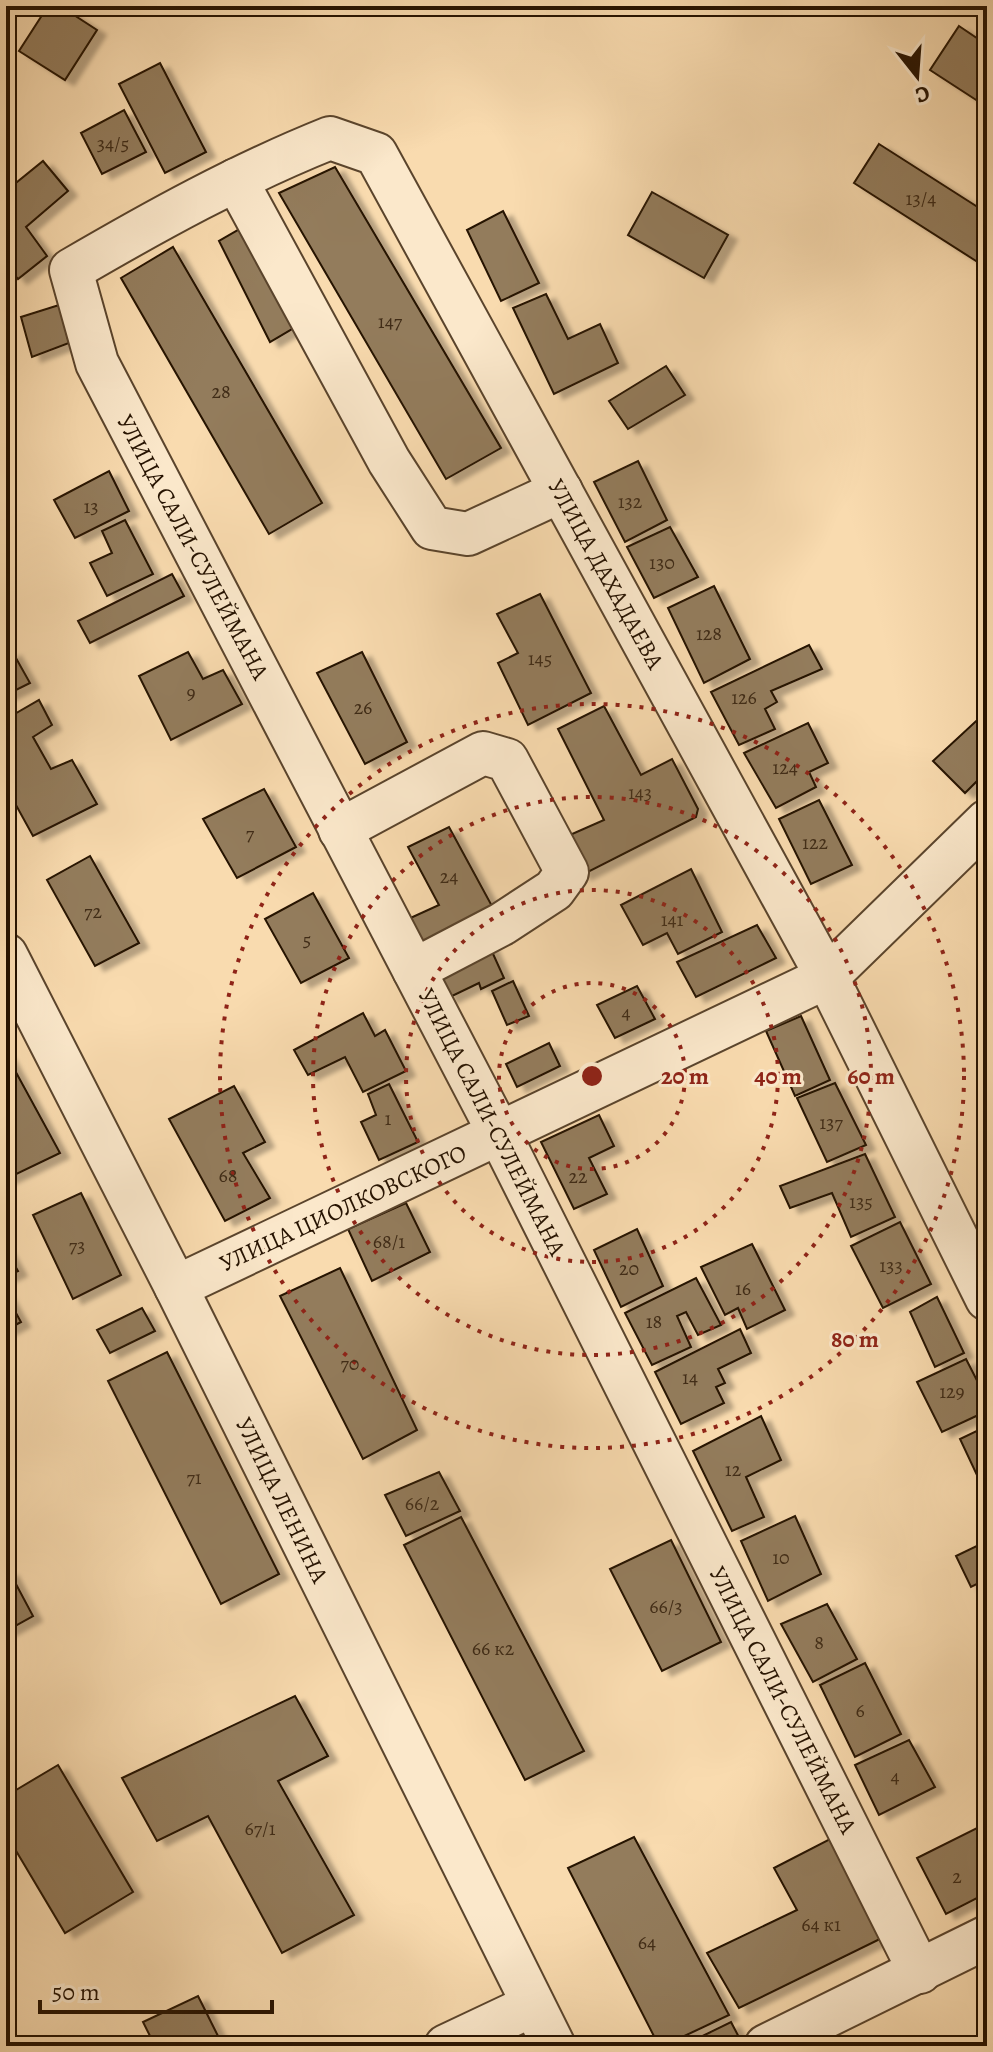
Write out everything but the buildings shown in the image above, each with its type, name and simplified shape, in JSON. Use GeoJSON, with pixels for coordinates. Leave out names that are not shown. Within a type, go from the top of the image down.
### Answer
{"type":"FeatureCollection","features":[{"type":"Feature","properties":{"kind":"street","name":"УЛИЦА ДАХАДАЕВА"},"geometry":{"type":"LineString","coordinates":[[71,270],[163,217],[277,159],[330,138],[376,154],[827,977],[987,1299]]}},
{"type":"Feature","properties":{"kind":"street"},"geometry":{"type":"LineString","coordinates":[[236,180],[389,461],[432,528],[468,534],[561,491]]}},
{"type":"Feature","properties":{"kind":"street","name":"УЛИЦА САЛИ-СУЛЕЙМАНА"},"geometry":{"type":"LineString","coordinates":[[71,270],[97,363],[499,1133],[920,1972]]}},
{"type":"Feature","properties":{"kind":"street"},"geometry":{"type":"LineString","coordinates":[[340,830],[483,753],[507,760],[567,872],[554,890],[502,924],[414,970]]}},
{"type":"Feature","properties":{"kind":"street","name":"УЛИЦА ЦИОЛКОВСКОГО"},"geometry":{"type":"LineString","coordinates":[[176,1287],[827,977],[987,821]]}},
{"type":"Feature","properties":{"kind":"street","name":"УЛИЦА ЛЕНИНА"},"geometry":{"type":"LineString","coordinates":[[6,955],[176,1287],[554,2046]]}},
{"type":"Feature","properties":{"kind":"street"},"geometry":{"type":"LineString","coordinates":[[766,2046],[987,1937]]}},
{"type":"Feature","properties":{"kind":"street"},"geometry":{"type":"LineString","coordinates":[[446,2046],[533,2005]]}}]}
